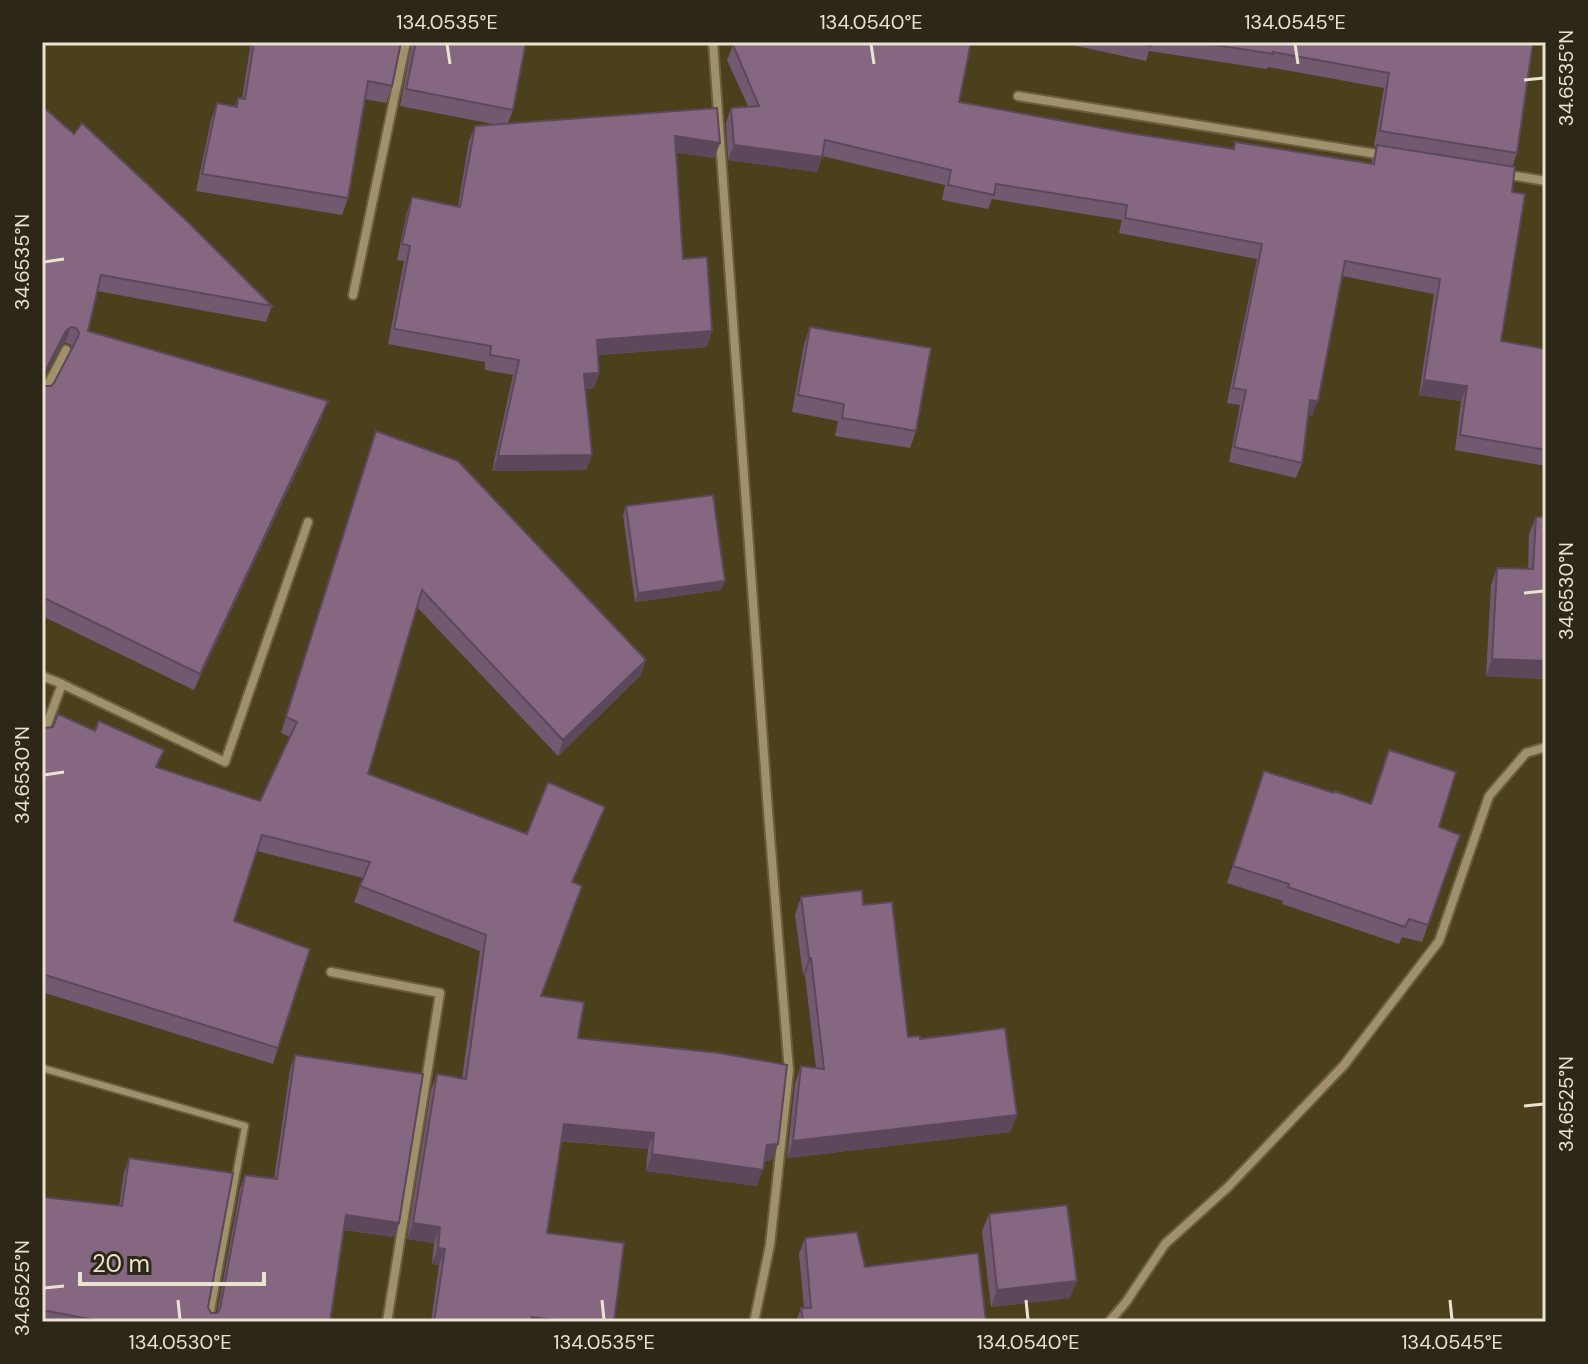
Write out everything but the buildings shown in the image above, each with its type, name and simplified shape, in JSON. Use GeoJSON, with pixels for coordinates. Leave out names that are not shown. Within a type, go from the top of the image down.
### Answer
{"type":"FeatureCollection","features":[{"type":"Feature","properties":{"kind":"street"},"geometry":{"type":"LineString","coordinates":[[353,295],[406,42]]}},
{"type":"Feature","properties":{"kind":"street"},"geometry":{"type":"LineString","coordinates":[[713,42],[789,1071],[770,1245],[754,1322]]}},
{"type":"Feature","properties":{"kind":"street"},"geometry":{"type":"LineString","coordinates":[[1018,96],[1391,156]]}},
{"type":"Feature","properties":{"kind":"street"},"geometry":{"type":"LineString","coordinates":[[1499,173],[1546,181]]}},
{"type":"Feature","properties":{"kind":"street"},"geometry":{"type":"LineString","coordinates":[[42,396],[66,350]]}},
{"type":"Feature","properties":{"kind":"street"},"geometry":{"type":"LineString","coordinates":[[42,676],[225,762],[308,522]]}},
{"type":"Feature","properties":{"kind":"street"},"geometry":{"type":"LineString","coordinates":[[42,738],[62,684]]}},
{"type":"Feature","properties":{"kind":"street"},"geometry":{"type":"LineString","coordinates":[[1109,1322],[1165,1244],[1228,1187],[1344,1065],[1430,954],[1439,941],[1489,796],[1526,753],[1546,747]]}},
{"type":"Feature","properties":{"kind":"street"},"geometry":{"type":"LineString","coordinates":[[331,972],[440,993],[387,1322]]}},
{"type":"Feature","properties":{"kind":"lane"},"geometry":{"type":"LineString","coordinates":[[42,1068],[245,1126],[209,1322]]}}]}
